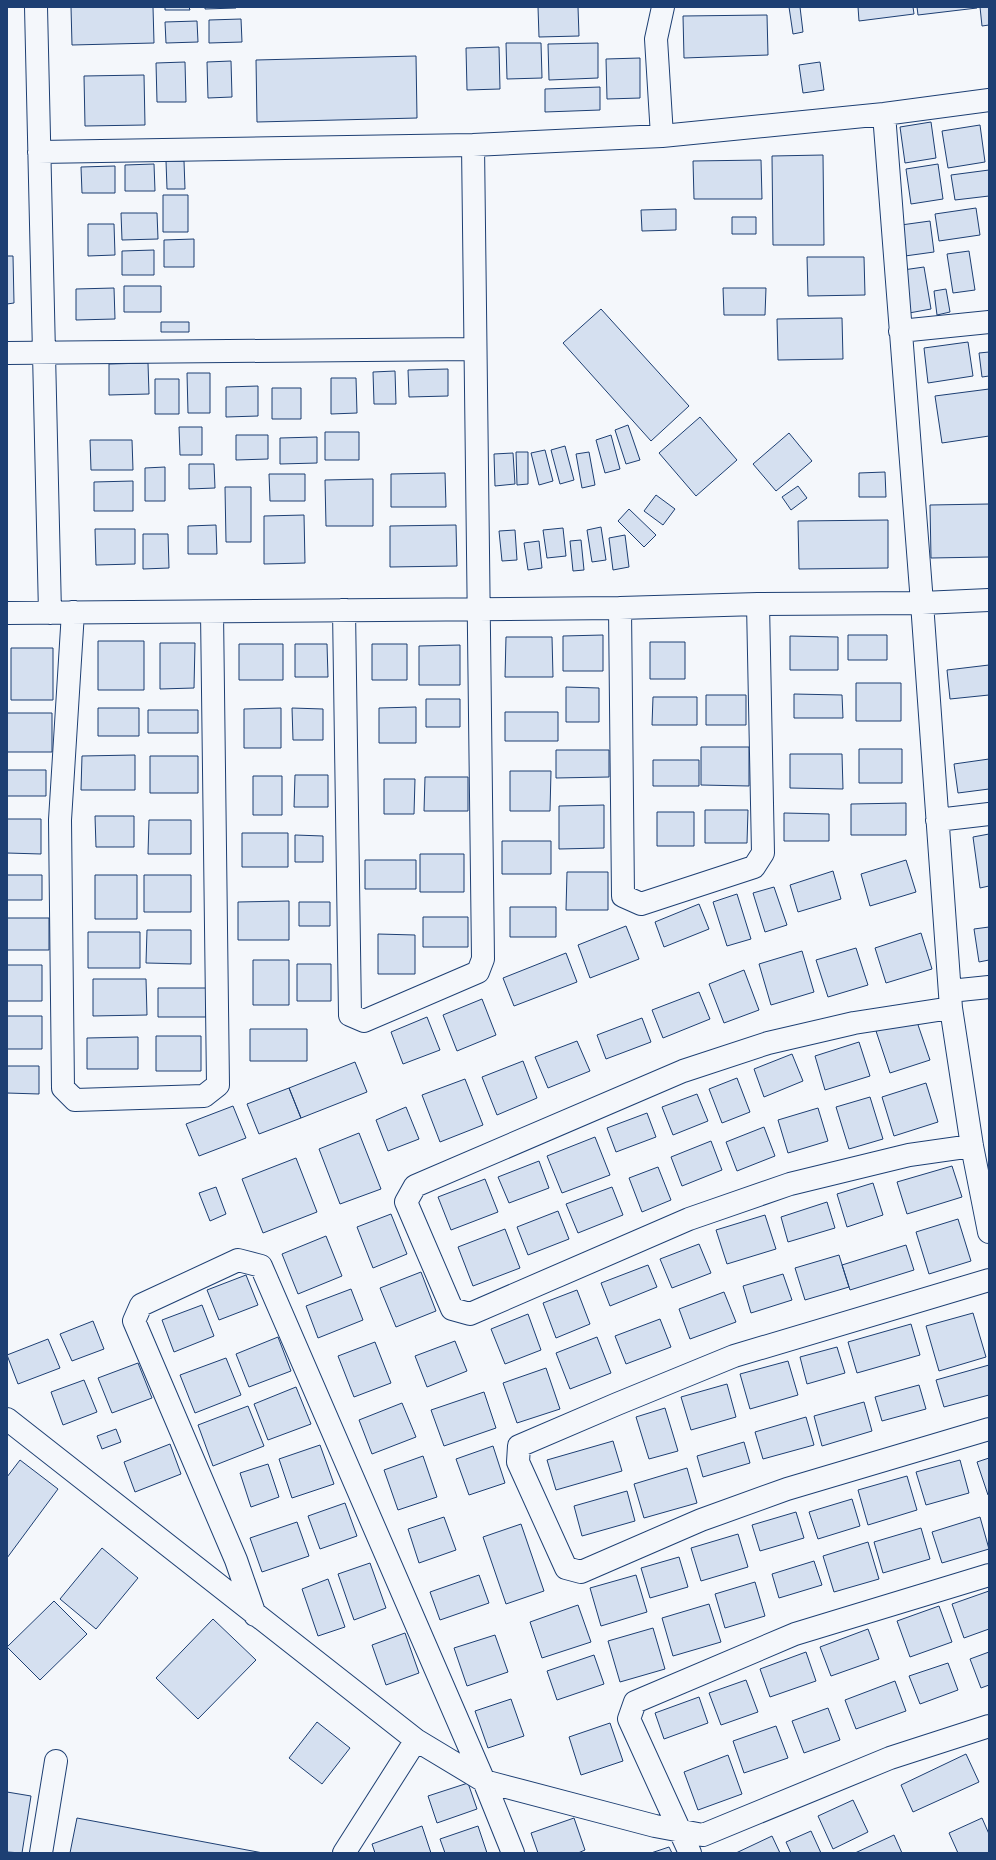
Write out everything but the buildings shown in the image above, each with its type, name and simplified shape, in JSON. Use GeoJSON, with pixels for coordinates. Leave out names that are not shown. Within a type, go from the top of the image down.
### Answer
{"type":"FeatureCollection","features":[{"type":"Feature","properties":{"kind":"street"},"geometry":{"type":"LineString","coordinates":[[36,7],[38,152],[50,612]]}},
{"type":"Feature","properties":{"kind":"street"},"geometry":{"type":"LineString","coordinates":[[662,136],[656,39],[663,7]]}},
{"type":"Feature","properties":{"kind":"street"},"geometry":{"type":"LineString","coordinates":[[38,152],[473,144],[662,136],[884,114],[989,100]]}},
{"type":"Feature","properties":{"kind":"street"},"geometry":{"type":"LineString","coordinates":[[884,114],[951,999],[972,1146],[983,1169],[989,1232]]}},
{"type":"Feature","properties":{"kind":"street"},"geometry":{"type":"LineString","coordinates":[[344,610],[350,1015],[364,1021],[478,972],[483,959],[473,144]]}},
{"type":"Feature","properties":{"kind":"street"},"geometry":{"type":"LineString","coordinates":[[900,331],[989,322]]}},
{"type":"Feature","properties":{"kind":"street"},"geometry":{"type":"LineString","coordinates":[[7,353],[475,349]]}},
{"type":"Feature","properties":{"kind":"street"},"geometry":{"type":"LineString","coordinates":[[7,613],[620,608],[758,604],[922,603],[989,600]]}},
{"type":"Feature","properties":{"kind":"street"},"geometry":{"type":"LineString","coordinates":[[620,608],[623,896],[641,904],[754,867],[763,853],[758,604]]}},
{"type":"Feature","properties":{"kind":"street"},"geometry":{"type":"LineString","coordinates":[[73,612],[60,820],[63,1088],[74,1100],[204,1096],[218,1085],[212,612]]}},
{"type":"Feature","properties":{"kind":"street"},"geometry":{"type":"LineString","coordinates":[[937,820],[989,814]]}},
{"type":"Feature","properties":{"kind":"street"},"geometry":{"type":"LineString","coordinates":[[972,1146],[909,1155],[790,1184],[689,1219],[470,1314],[452,1309],[406,1202],[415,1186],[683,1071],[775,1041],[951,999],[989,987]]}},
{"type":"Feature","properties":{"kind":"street"},"geometry":{"type":"LineString","coordinates":[[255,1615],[236,1560],[134,1321],[141,1305],[238,1260],[261,1266],[484,1780],[513,1853]]}},
{"type":"Feature","properties":{"kind":"street"},"geometry":{"type":"LineString","coordinates":[[989,1280],[734,1356],[519,1446],[518,1462],[566,1568],[581,1572],[701,1520],[787,1489],[989,1429]]}},
{"type":"Feature","properties":{"kind":"street"},"geometry":{"type":"LineString","coordinates":[[7,1419],[416,1740],[484,1780],[679,1832],[703,1835],[890,1758],[989,1726]]}},
{"type":"Feature","properties":{"kind":"street"},"geometry":{"type":"LineString","coordinates":[[690,1853],[679,1832],[629,1719],[635,1702],[795,1634],[989,1575]]}},
{"type":"Feature","properties":{"kind":"street"},"geometry":{"type":"LineString","coordinates":[[344,1853],[416,1740]]}},
{"type":"Feature","properties":{"kind":"street"},"geometry":{"type":"LineString","coordinates":[[41,1853],[56,1761]]}}]}
